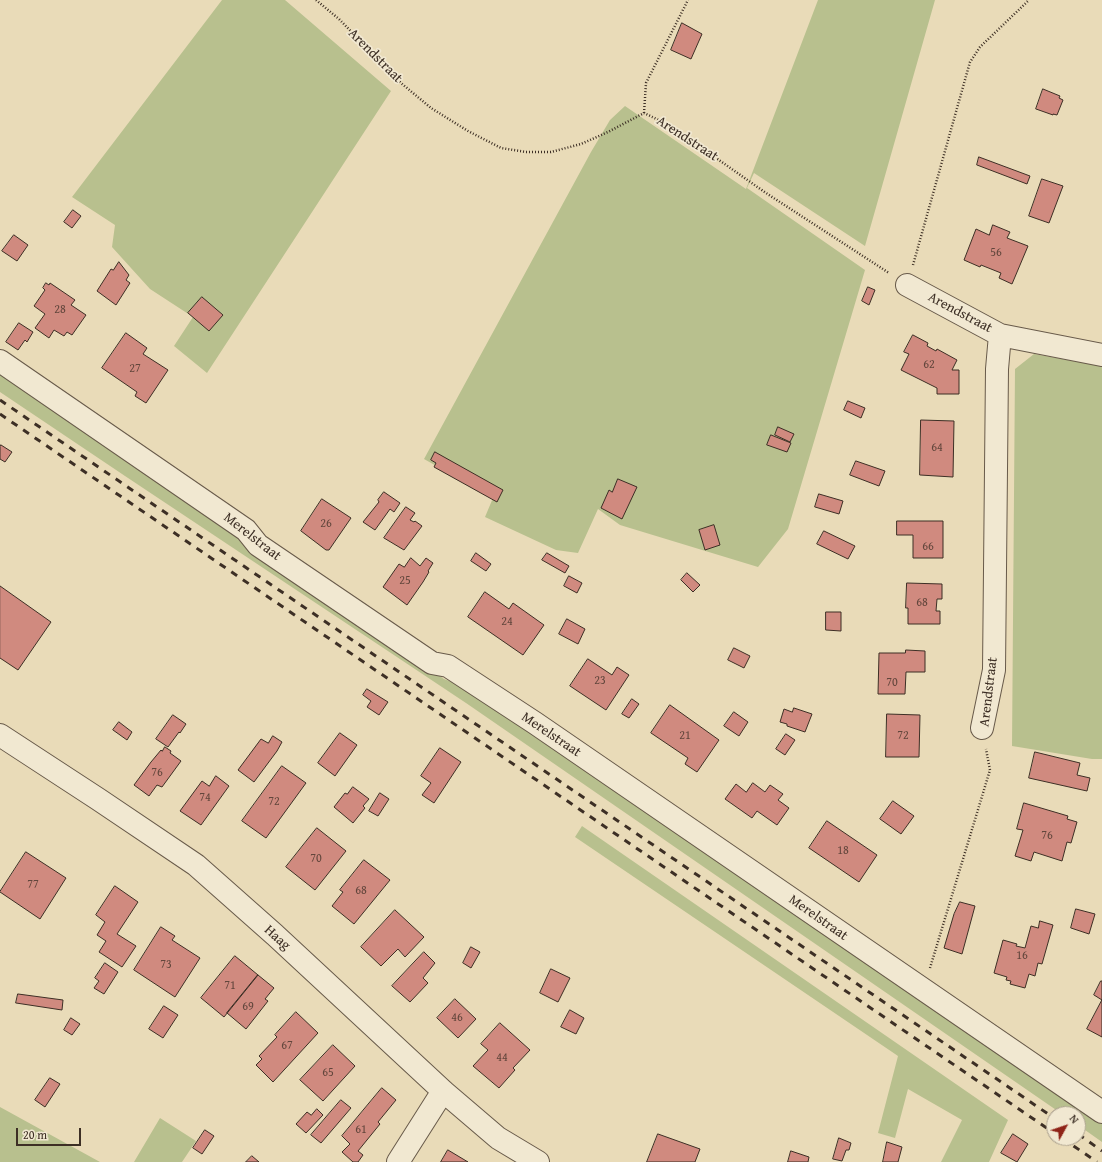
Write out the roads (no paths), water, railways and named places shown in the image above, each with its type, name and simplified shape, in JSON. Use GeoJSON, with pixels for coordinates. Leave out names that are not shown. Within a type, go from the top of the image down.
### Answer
{"type":"FeatureCollection","features":[{"type":"Feature","properties":{"kind":"street","name":"Arendstraat"},"geometry":{"type":"LineString","coordinates":[[907,285],[1000,335],[1102,355]]}},
{"type":"Feature","properties":{"kind":"street","name":"Arendstraat"},"geometry":{"type":"LineString","coordinates":[[982,728],[994,670],[997,369],[1000,335]]}},
{"type":"Feature","properties":{"kind":"street","name":"Merelstraat"},"geometry":{"type":"LineString","coordinates":[[0,361],[246,530],[258,545],[432,663],[448,666],[534,723],[923,991],[1102,1112]]}},
{"type":"Feature","properties":{"kind":"street","name":"Haag"},"geometry":{"type":"LineString","coordinates":[[0,735],[196,865],[275,935],[443,1091],[498,1138],[538,1162]]}},
{"type":"Feature","properties":{"kind":"street"},"geometry":{"type":"LineString","coordinates":[[398,1162],[443,1091]]}},
{"type":"Feature","properties":{"kind":"railway"},"geometry":{"type":"LineString","coordinates":[[0,400],[1046,1113]]}},
{"type":"Feature","properties":{"kind":"railway"},"geometry":{"type":"LineString","coordinates":[[0,414],[1046,1128]]}},
{"type":"Feature","properties":{"kind":"railway"},"geometry":{"type":"LineString","coordinates":[[1086,1140],[1102,1151]]}},
{"type":"Feature","properties":{"kind":"railway"},"geometry":{"type":"LineString","coordinates":[[1074,1146],[1097,1162]]}}]}
